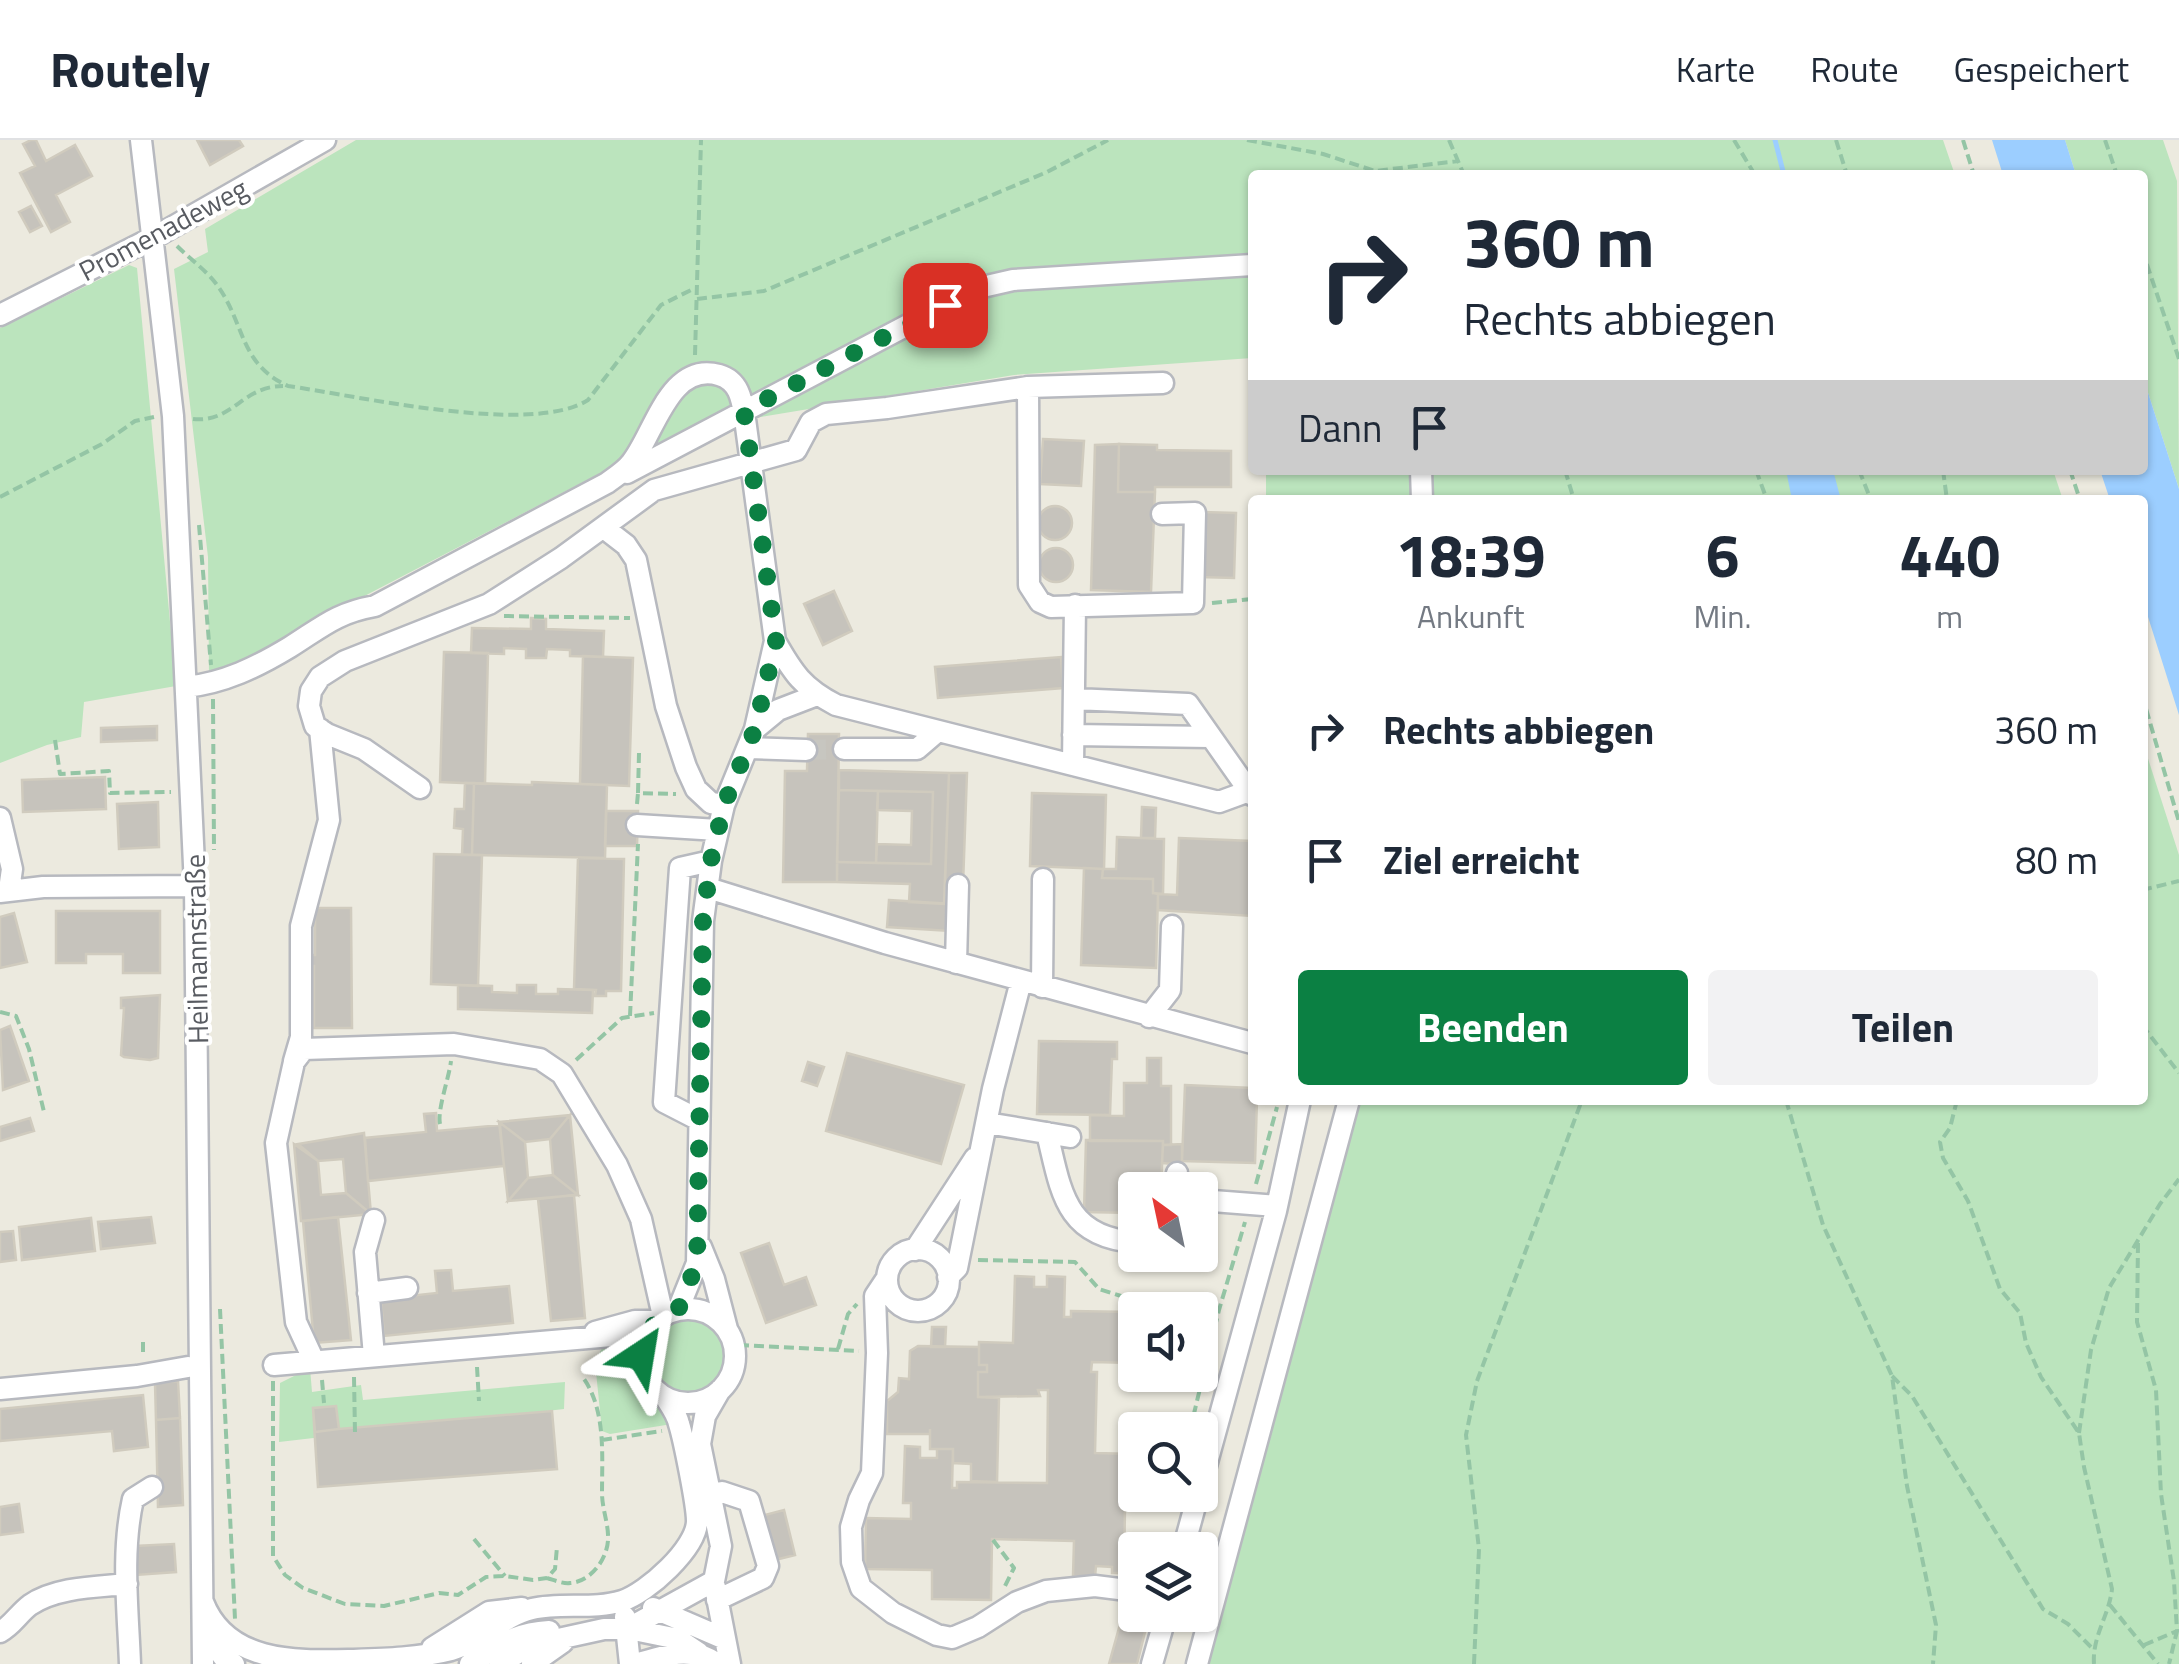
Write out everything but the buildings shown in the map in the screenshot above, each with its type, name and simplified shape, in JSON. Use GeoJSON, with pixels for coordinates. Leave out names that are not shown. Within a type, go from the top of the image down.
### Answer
{"type":"FeatureCollection","features":[{"type":"Feature","properties":{"kind":"street","name":"Heilmannstraße"},"geometry":{"type":"LineString","coordinates":[[142,140],[158,234],[173,416],[195,886],[203,1664]]}},
{"type":"Feature","properties":{"kind":"street","name":"Promenadeweg"},"geometry":{"type":"LineString","coordinates":[[0,315],[158,234],[325,140]]}},
{"type":"Feature","properties":{"kind":"street"},"geometry":{"type":"LineString","coordinates":[[186,687],[213,684],[238,674],[347,611],[375,606],[978,288],[1014,280],[1248,265]]}},
{"type":"Feature","properties":{"kind":"street"},"geometry":{"type":"LineString","coordinates":[[607,483],[630,465],[674,390],[694,376],[713,373],[728,378],[737,388],[744,411],[750,463],[745,495],[776,641],[790,668],[809,690],[836,705],[1219,802],[1248,794]]}},
{"type":"Feature","properties":{"kind":"street"},"geometry":{"type":"LineString","coordinates":[[420,788],[364,748],[320,729],[311,717],[311,690],[330,669],[490,604],[654,490],[796,450],[811,422],[826,414],[1028,386],[1163,383]]}},
{"type":"Feature","properties":{"kind":"street"},"geometry":{"type":"LineString","coordinates":[[1028,386],[1029,585],[1040,602],[1051,607],[1193,603],[1195,513],[1162,514]]}},
{"type":"Feature","properties":{"kind":"street"},"geometry":{"type":"LineString","coordinates":[[604,528],[626,545],[636,560],[666,706],[686,767],[700,792],[711,803],[724,805]]}},
{"type":"Feature","properties":{"kind":"street"},"geometry":{"type":"LineString","coordinates":[[1073,765],[1075,606]]}},
{"type":"Feature","properties":{"kind":"street"},"geometry":{"type":"LineString","coordinates":[[642,1367],[643,1342],[666,1316],[697,1263],[703,920],[724,805],[752,739],[776,641]]}},
{"type":"Feature","properties":{"kind":"street"},"geometry":{"type":"LineString","coordinates":[[752,739],[778,710],[817,695]]}},
{"type":"Feature","properties":{"kind":"street"},"geometry":{"type":"LineString","coordinates":[[1074,699],[1188,704],[1248,789]]}},
{"type":"Feature","properties":{"kind":"street"},"geometry":{"type":"LineString","coordinates":[[317,1361],[296,1322],[276,1143],[301,1038],[301,926],[329,820],[320,729]]}},
{"type":"Feature","properties":{"kind":"street"},"geometry":{"type":"LineString","coordinates":[[844,748],[917,749],[938,731]]}},
{"type":"Feature","properties":{"kind":"street"},"geometry":{"type":"LineString","coordinates":[[1074,735],[1210,738]]}},
{"type":"Feature","properties":{"kind":"street"},"geometry":{"type":"LineString","coordinates":[[1104,736],[1108,774]]}},
{"type":"Feature","properties":{"kind":"street"},"geometry":{"type":"LineString","coordinates":[[752,739],[806,750]]}},
{"type":"Feature","properties":{"kind":"street"},"geometry":{"type":"LineString","coordinates":[[637,815],[718,830]]}},
{"type":"Feature","properties":{"kind":"street"},"geometry":{"type":"LineString","coordinates":[[0,818],[12,869],[4,891],[195,886]]}},
{"type":"Feature","properties":{"kind":"street"},"geometry":{"type":"LineString","coordinates":[[699,1120],[664,1102],[680,868],[711,860]]}},
{"type":"Feature","properties":{"kind":"street"},"geometry":{"type":"LineString","coordinates":[[1042,987],[1044,879]]}},
{"type":"Feature","properties":{"kind":"street"},"geometry":{"type":"LineString","coordinates":[[956,963],[958,885]]}},
{"type":"Feature","properties":{"kind":"street"},"geometry":{"type":"LineString","coordinates":[[708,888],[956,963],[1248,1042]]}},
{"type":"Feature","properties":{"kind":"street"},"geometry":{"type":"LineString","coordinates":[[1149,1016],[1170,990],[1172,926]]}},
{"type":"Feature","properties":{"kind":"street"},"geometry":{"type":"LineString","coordinates":[[881,1287],[909,1309],[926,1310],[940,1301],[954,1268],[1021,981]]}},
{"type":"Feature","properties":{"kind":"street"},"geometry":{"type":"LineString","coordinates":[[294,1062],[304,1049],[454,1044],[540,1059],[562,1074],[617,1165],[641,1219],[666,1316]]}},
{"type":"Feature","properties":{"kind":"street"},"geometry":{"type":"LineString","coordinates":[[1218,1422],[1277,1206],[1299,1105]]}},
{"type":"Feature","properties":{"kind":"street"},"geometry":{"type":"LineString","coordinates":[[1197,1664],[1347,1105]]}},
{"type":"Feature","properties":{"kind":"street"},"geometry":{"type":"LineString","coordinates":[[987,1123],[1070,1136]]}},
{"type":"Feature","properties":{"kind":"street"},"geometry":{"type":"LineString","coordinates":[[1047,1133],[1065,1203],[1077,1220],[1092,1231],[1118,1241]]}},
{"type":"Feature","properties":{"kind":"street"},"geometry":{"type":"LineString","coordinates":[[915,1250],[981,1148]]}},
{"type":"Feature","properties":{"kind":"street"},"geometry":{"type":"LineString","coordinates":[[1218,1202],[1277,1206]]}},
{"type":"Feature","properties":{"kind":"street"},"geometry":{"type":"LineString","coordinates":[[364,1357],[368,1293],[365,1252],[374,1220]]}},
{"type":"Feature","properties":{"kind":"street"},"geometry":{"type":"LineString","coordinates":[[202,1600],[223,1633],[250,1652],[276,1660],[323,1662],[391,1659],[470,1643],[529,1610],[622,1600],[644,1589],[685,1550],[698,1523],[700,1444],[705,1416],[733,1370],[731,1338],[697,1238]]}},
{"type":"Feature","properties":{"kind":"street"},"geometry":{"type":"LineString","coordinates":[[954,1268],[938,1256],[915,1250],[899,1256],[881,1287],[872,1473],[851,1528],[852,1562],[860,1588],[894,1613],[937,1635],[952,1638],[1046,1591],[1094,1586],[1118,1589]]}},
{"type":"Feature","properties":{"kind":"street"},"geometry":{"type":"LineString","coordinates":[[368,1293],[408,1288]]}},
{"type":"Feature","properties":{"kind":"street"},"geometry":{"type":"LineString","coordinates":[[878,1353],[892,1322],[909,1309]]}},
{"type":"Feature","properties":{"kind":"street"},"geometry":{"type":"LineString","coordinates":[[586,1337],[600,1329],[706,1312],[731,1338]]}},
{"type":"Feature","properties":{"kind":"street"},"geometry":{"type":"LineString","coordinates":[[274,1365],[586,1337],[610,1336],[632,1345],[680,1428],[721,1546],[717,1614],[730,1664]]}},
{"type":"Feature","properties":{"kind":"street"},"geometry":{"type":"LineString","coordinates":[[0,1389],[137,1376],[188,1367]]}},
{"type":"Feature","properties":{"kind":"street"},"geometry":{"type":"LineString","coordinates":[[665,1397],[694,1402],[720,1390]]}},
{"type":"Feature","properties":{"kind":"street"},"geometry":{"type":"LineString","coordinates":[[130,1664],[127,1584],[133,1499],[152,1486]]}},
{"type":"Feature","properties":{"kind":"street"},"geometry":{"type":"LineString","coordinates":[[698,1655],[717,1614],[763,1578],[768,1566],[750,1502],[722,1492],[701,1495]]}},
{"type":"Feature","properties":{"kind":"street"},"geometry":{"type":"LineString","coordinates":[[0,1632],[42,1598],[127,1584]]}},
{"type":"Feature","properties":{"kind":"street"},"geometry":{"type":"LineString","coordinates":[[622,1600],[663,1611],[717,1614]]}},
{"type":"Feature","properties":{"kind":"street"},"geometry":{"type":"LineString","coordinates":[[622,1600],[633,1664],[662,1655],[698,1655]]}},
{"type":"Feature","properties":{"kind":"street"},"geometry":{"type":"LineString","coordinates":[[391,1659],[454,1620],[516,1606],[529,1610]]}},
{"type":"Feature","properties":{"kind":"street"},"geometry":{"type":"LineString","coordinates":[[626,1629],[663,1611],[717,1614]]}},
{"type":"Feature","properties":{"kind":"street"},"geometry":{"type":"LineString","coordinates":[[421,1654],[489,1612]]}},
{"type":"Feature","properties":{"kind":"street"},"geometry":{"type":"LineString","coordinates":[[202,1629],[224,1658],[234,1664]]}},
{"type":"Feature","properties":{"kind":"street"},"geometry":{"type":"LineString","coordinates":[[500,1664],[532,1645],[604,1629]]}},
{"type":"Feature","properties":{"kind":"street"},"geometry":{"type":"LineString","coordinates":[[470,1664],[507,1639],[527,1632],[626,1629],[664,1635],[698,1655]]}},
{"type":"Feature","properties":{"kind":"street"},"geometry":{"type":"LineString","coordinates":[[1152,1664],[1161,1632]]}},
{"type":"Feature","properties":{"kind":"street"},"geometry":{"type":"LineString","coordinates":[[532,1664],[567,1639]]}},
{"type":"Feature","properties":{"kind":"path"},"geometry":{"type":"LineString","coordinates":[[694,376],[701,140]]}},
{"type":"Feature","properties":{"kind":"path"},"geometry":{"type":"LineString","coordinates":[[697,299],[764,291],[1047,172],[1108,140]]}},
{"type":"Feature","properties":{"kind":"path"},"geometry":{"type":"LineString","coordinates":[[1247,140],[1322,154],[1372,170]]}},
{"type":"Feature","properties":{"kind":"path"},"geometry":{"type":"LineString","coordinates":[[1449,140],[1462,170]]}},
{"type":"Feature","properties":{"kind":"path"},"geometry":{"type":"LineString","coordinates":[[1734,140],[1752,170]]}},
{"type":"Feature","properties":{"kind":"path"},"geometry":{"type":"LineString","coordinates":[[1836,140],[1845,170]]}},
{"type":"Feature","properties":{"kind":"path"},"geometry":{"type":"LineString","coordinates":[[1963,140],[1972,170]]}},
{"type":"Feature","properties":{"kind":"path"},"geometry":{"type":"LineString","coordinates":[[2106,140],[2115,170]]}},
{"type":"Feature","properties":{"kind":"path"},"geometry":{"type":"LineString","coordinates":[[1383,170],[1458,161]]}},
{"type":"Feature","properties":{"kind":"path"},"geometry":{"type":"LineString","coordinates":[[158,234],[217,285],[258,367],[288,386]]}},
{"type":"Feature","properties":{"kind":"path"},"geometry":{"type":"LineString","coordinates":[[2148,268],[2179,359]]}},
{"type":"Feature","properties":{"kind":"path"},"geometry":{"type":"LineString","coordinates":[[0,497],[102,444],[135,421],[173,416],[209,420],[263,386],[288,386],[500,416],[573,410],[588,400],[662,304],[695,288]]}},
{"type":"Feature","properties":{"kind":"path"},"geometry":{"type":"LineString","coordinates":[[1193,603],[1248,600]]}},
{"type":"Feature","properties":{"kind":"path"},"geometry":{"type":"LineString","coordinates":[[502,616],[646,619]]}},
{"type":"Feature","properties":{"kind":"path"},"geometry":{"type":"LineString","coordinates":[[2148,716],[2179,822]]}},
{"type":"Feature","properties":{"kind":"path"},"geometry":{"type":"LineString","coordinates":[[55,740],[60,774],[109,771],[110,793],[191,792]]}},
{"type":"Feature","properties":{"kind":"path"},"geometry":{"type":"LineString","coordinates":[[637,815],[639,754]]}},
{"type":"Feature","properties":{"kind":"path"},"geometry":{"type":"LineString","coordinates":[[638,793],[700,792]]}},
{"type":"Feature","properties":{"kind":"path"},"geometry":{"type":"LineString","coordinates":[[630,1016],[638,842],[652,844]]}},
{"type":"Feature","properties":{"kind":"path"},"geometry":{"type":"LineString","coordinates":[[2148,888],[2179,880]]}},
{"type":"Feature","properties":{"kind":"path"},"geometry":{"type":"LineString","coordinates":[[0,1012],[16,1016],[29,1048],[44,1112]]}},
{"type":"Feature","properties":{"kind":"path"},"geometry":{"type":"LineString","coordinates":[[562,1074],[606,1029],[630,1016],[671,1012]]}},
{"type":"Feature","properties":{"kind":"path"},"geometry":{"type":"LineString","coordinates":[[2148,1033],[2179,1073]]}},
{"type":"Feature","properties":{"kind":"path"},"geometry":{"type":"LineString","coordinates":[[440,1124],[438,1113],[446,1095],[454,1044]]}},
{"type":"Feature","properties":{"kind":"path"},"geometry":{"type":"LineString","coordinates":[[1194,1412],[1278,1105]]}},
{"type":"Feature","properties":{"kind":"path"},"geometry":{"type":"LineString","coordinates":[[1474,1664],[1479,1549],[1466,1435],[1477,1380],[1580,1105]]}},
{"type":"Feature","properties":{"kind":"path"},"geometry":{"type":"LineString","coordinates":[[1787,1105],[1822,1225],[1892,1376],[1907,1486],[1936,1625],[1933,1664]]}},
{"type":"Feature","properties":{"kind":"path"},"geometry":{"type":"LineString","coordinates":[[1955,1105],[1950,1128],[1940,1142],[1943,1158],[1960,1183],[2000,1290],[2020,1314],[2026,1344],[2041,1377],[2080,1434]]}},
{"type":"Feature","properties":{"kind":"path"},"geometry":{"type":"LineString","coordinates":[[2094,1664],[2093,1648],[2110,1606],[2112,1589],[2080,1434],[2090,1350],[2110,1288],[2179,1179]]}},
{"type":"Feature","properties":{"kind":"path"},"geometry":{"type":"LineString","coordinates":[[2138,1244],[2137,1322],[2156,1390],[2161,1494],[2178,1631],[2169,1664]]}},
{"type":"Feature","properties":{"kind":"path"},"geometry":{"type":"LineString","coordinates":[[954,1268],[1075,1262],[1098,1289],[1219,1310]]}},
{"type":"Feature","properties":{"kind":"path"},"geometry":{"type":"LineString","coordinates":[[838,1350],[848,1314],[863,1297],[881,1287]]}},
{"type":"Feature","properties":{"kind":"path"},"geometry":{"type":"LineString","coordinates":[[731,1338],[753,1344],[878,1353]]}},
{"type":"Feature","properties":{"kind":"path"},"geometry":{"type":"LineString","coordinates":[[475,1347],[480,1400]]}},
{"type":"Feature","properties":{"kind":"path"},"geometry":{"type":"LineString","coordinates":[[355,1433],[364,1357]]}},
{"type":"Feature","properties":{"kind":"path"},"geometry":{"type":"LineString","coordinates":[[317,1361],[324,1403]]}},
{"type":"Feature","properties":{"kind":"path"},"geometry":{"type":"LineString","coordinates":[[274,1365],[273,1556],[285,1575],[303,1588],[345,1604],[384,1606],[439,1593],[458,1595],[486,1577],[547,1578],[568,1584],[588,1578],[604,1557],[608,1540],[602,1508],[602,1440],[594,1394],[584,1379]]}},
{"type":"Feature","properties":{"kind":"path"},"geometry":{"type":"LineString","coordinates":[[1892,1376],[1912,1396],[2043,1609],[2068,1624],[2093,1648]]}},
{"type":"Feature","properties":{"kind":"path"},"geometry":{"type":"LineString","coordinates":[[602,1440],[680,1428]]}},
{"type":"Feature","properties":{"kind":"path"},"geometry":{"type":"LineString","coordinates":[[474,1539],[505,1576]]}},
{"type":"Feature","properties":{"kind":"path"},"geometry":{"type":"LineString","coordinates":[[993,1540],[1014,1568],[998,1594]]}},
{"type":"Feature","properties":{"kind":"path"},"geometry":{"type":"LineString","coordinates":[[547,1578],[555,1568],[557,1547]]}},
{"type":"Feature","properties":{"kind":"path"},"geometry":{"type":"LineString","coordinates":[[2110,1606],[2158,1664]]}},
{"type":"Feature","properties":{"kind":"path"},"geometry":{"type":"LineString","coordinates":[[2144,1645],[2178,1631]]}},
{"type":"Feature","properties":{"kind":"green space"},"geometry":{"type":"Polygon","coordinates":[[[356,140],[1943,140],[1953,170],[1248,170],[1248,358],[1014,375],[683,430],[209,677],[208,557],[174,269],[208,252],[205,229],[356,140]]]}},
{"type":"Feature","properties":{"kind":"green space"},"geometry":{"type":"Polygon","coordinates":[[[2065,140],[2163,140],[2177,181],[2179,489],[2148,393],[2148,170],[2074,170],[2065,140]]]}},
{"type":"Feature","properties":{"kind":"green space"},"geometry":{"type":"Polygon","coordinates":[[[129,265],[137,268],[176,686],[84,702],[81,737],[0,763],[0,328],[129,265]]]}},
{"type":"Feature","properties":{"kind":"green space"},"geometry":{"type":"Polygon","coordinates":[[[1266,475],[2055,475],[2061,495],[1266,495],[1266,475]]]}},
{"type":"Feature","properties":{"kind":"green space"},"geometry":{"type":"Polygon","coordinates":[[[2148,759],[2179,855],[2179,1664],[1203,1664],[1212,1632],[1218,1632],[1218,1610],[1360,1105],[2148,1105],[2148,759]]]}},
{"type":"Feature","properties":{"kind":"green space"},"geometry":{"type":"Polygon","coordinates":[[[689,1319],[715,1330],[726,1356],[715,1382],[689,1393],[663,1382],[652,1356],[663,1330],[689,1319]]]}},
{"type":"Feature","properties":{"kind":"green space"},"geometry":{"type":"Polygon","coordinates":[[[604,1344],[626,1357],[645,1377],[672,1424],[610,1434],[602,1431],[595,1362],[604,1344]]]}},
{"type":"Feature","properties":{"kind":"green space"},"geometry":{"type":"Polygon","coordinates":[[[310,1368],[312,1392],[361,1385],[363,1400],[565,1382],[564,1409],[279,1442],[280,1383],[310,1368]]]}},
{"type":"Feature","properties":{"kind":"water"},"geometry":{"type":"Polygon","coordinates":[[[1992,140],[2065,140],[2074,170],[2001,170],[1992,140]]]}},
{"type":"Feature","properties":{"kind":"water"},"geometry":{"type":"Polygon","coordinates":[[[2148,393],[2179,489],[2179,715],[2148,617],[2148,495],[2108,495],[2102,475],[2148,475],[2148,393]]]}},
{"type":"Feature","properties":{"kind":"water"},"geometry":{"type":"Polygon","coordinates":[[[1787,475],[1834,475],[1840,495],[1791,495],[1787,475]]]}},
{"type":"Feature","properties":{"kind":"waterway"},"geometry":{"type":"LineString","coordinates":[[1775,140],[1783,170]]}},
{"type":"Feature","properties":{"kind":"tunnel"},"geometry":{"type":"LineString","coordinates":[[806,750],[844,749]]}},
{"type":"Feature","properties":{"kind":"route"},"geometry":{"type":"LineString","coordinates":[[641,1355],[648,1331],[664,1316],[678,1310],[697,1263],[703,920],[724,805],[755,729],[776,641],[744,411],[945,305]]}}]}
